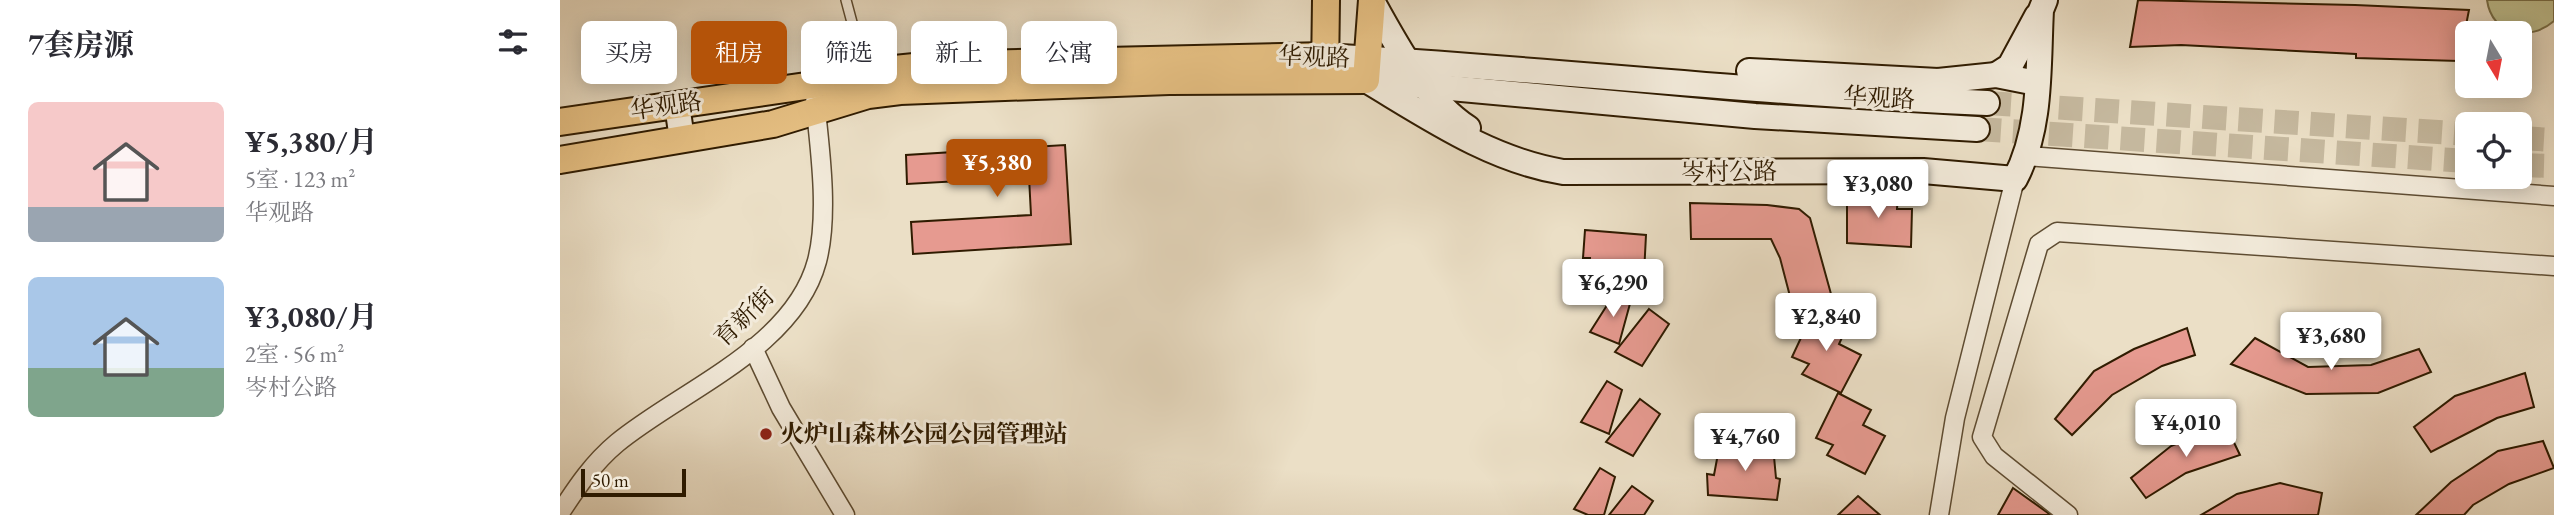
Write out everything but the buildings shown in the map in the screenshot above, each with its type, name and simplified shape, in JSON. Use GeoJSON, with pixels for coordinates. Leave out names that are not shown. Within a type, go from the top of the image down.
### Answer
{"type":"FeatureCollection","features":[{"type":"Feature","properties":{"kind":"main road"},"geometry":{"type":"LineString","coordinates":[[1325,68],[1326,0]]}},
{"type":"Feature","properties":{"kind":"main road"},"geometry":{"type":"LineString","coordinates":[[1367,69],[1372,1]]}},
{"type":"Feature","properties":{"kind":"main road","name":"华观路"},"geometry":{"type":"LineString","coordinates":[[897,70],[1002,63],[1367,69]]}},
{"type":"Feature","properties":{"kind":"main road","name":"华观路"},"geometry":{"type":"LineString","coordinates":[[560,160],[773,124],[817,113],[868,95],[950,88],[1325,68]]}},
{"type":"Feature","properties":{"kind":"main road","name":"华观路"},"geometry":{"type":"LineString","coordinates":[[560,121],[817,84]]}},
{"type":"Feature","properties":{"kind":"street"},"geometry":{"type":"LineString","coordinates":[[1372,1],[1406,61],[1455,119],[1493,144],[1563,172]]}},
{"type":"Feature","properties":{"kind":"street"},"geometry":{"type":"LineString","coordinates":[[1996,75],[2011,66],[2043,5]]}},
{"type":"Feature","properties":{"kind":"street"},"geometry":{"type":"LineString","coordinates":[[1939,515],[1955,418],[2015,179],[2027,156],[2037,83],[2043,5]]}},
{"type":"Feature","properties":{"kind":"street","name":"华观路"},"geometry":{"type":"LineString","coordinates":[[1367,69],[1406,61],[1866,98],[1987,103]]}},
{"type":"Feature","properties":{"kind":"street"},"geometry":{"type":"LineString","coordinates":[[1541,70],[1590,67],[1690,68],[1938,81],[1996,75],[2037,83]]}},
{"type":"Feature","properties":{"kind":"street","name":"华观路"},"geometry":{"type":"LineString","coordinates":[[1367,69],[1426,86],[1755,116],[1977,129]]}},
{"type":"Feature","properties":{"kind":"street","name":"岑村公路"},"geometry":{"type":"LineString","coordinates":[[1367,69],[1494,153],[1538,168],[1563,172],[1923,171],[2015,179]]}},
{"type":"Feature","properties":{"kind":"street","name":"育新街"},"geometry":{"type":"LineString","coordinates":[[560,513],[595,463],[618,442],[717,376],[752,348],[797,301],[816,263],[821,213],[817,113],[813,85]]}},
{"type":"Feature","properties":{"kind":"street"},"geometry":{"type":"LineString","coordinates":[[677,104],[682,139]]}},
{"type":"Feature","properties":{"kind":"street"},"geometry":{"type":"LineString","coordinates":[[2027,156],[2554,196]]}},
{"type":"Feature","properties":{"kind":"street"},"geometry":{"type":"LineString","coordinates":[[2068,515],[1994,456],[1982,437],[2039,244],[2057,232],[2554,266]]}},
{"type":"Feature","properties":{"kind":"street"},"geometry":{"type":"LineString","coordinates":[[752,348],[781,408],[845,515]]}},
{"type":"Feature","properties":{"kind":"lane"},"geometry":{"type":"LineString","coordinates":[[846,0],[852,21]]}},
{"type":"Feature","properties":{"kind":"green space"},"geometry":{"type":"Polygon","coordinates":[[[2487,0],[2554,0],[2554,21],[2534,32],[2532,21],[2496,21],[2487,0]]]}},
{"type":"Feature","properties":{"kind":"tunnel"},"geometry":{"type":"LineString","coordinates":[[1987,103],[2455,133]]}},
{"type":"Feature","properties":{"kind":"tunnel"},"geometry":{"type":"LineString","coordinates":[[1977,129],[2455,160]]}},
{"type":"Feature","properties":{"kind":"tunnel"},"geometry":{"type":"LineString","coordinates":[[2532,139],[2554,140]]}},
{"type":"Feature","properties":{"kind":"tunnel"},"geometry":{"type":"LineString","coordinates":[[2532,165],[2554,166]]}},
{"type":"Feature","properties":{"kind":"place","name":"火炉山森林公园公园管理站"},"geometry":{"type":"Point","coordinates":[766,434]}}]}
